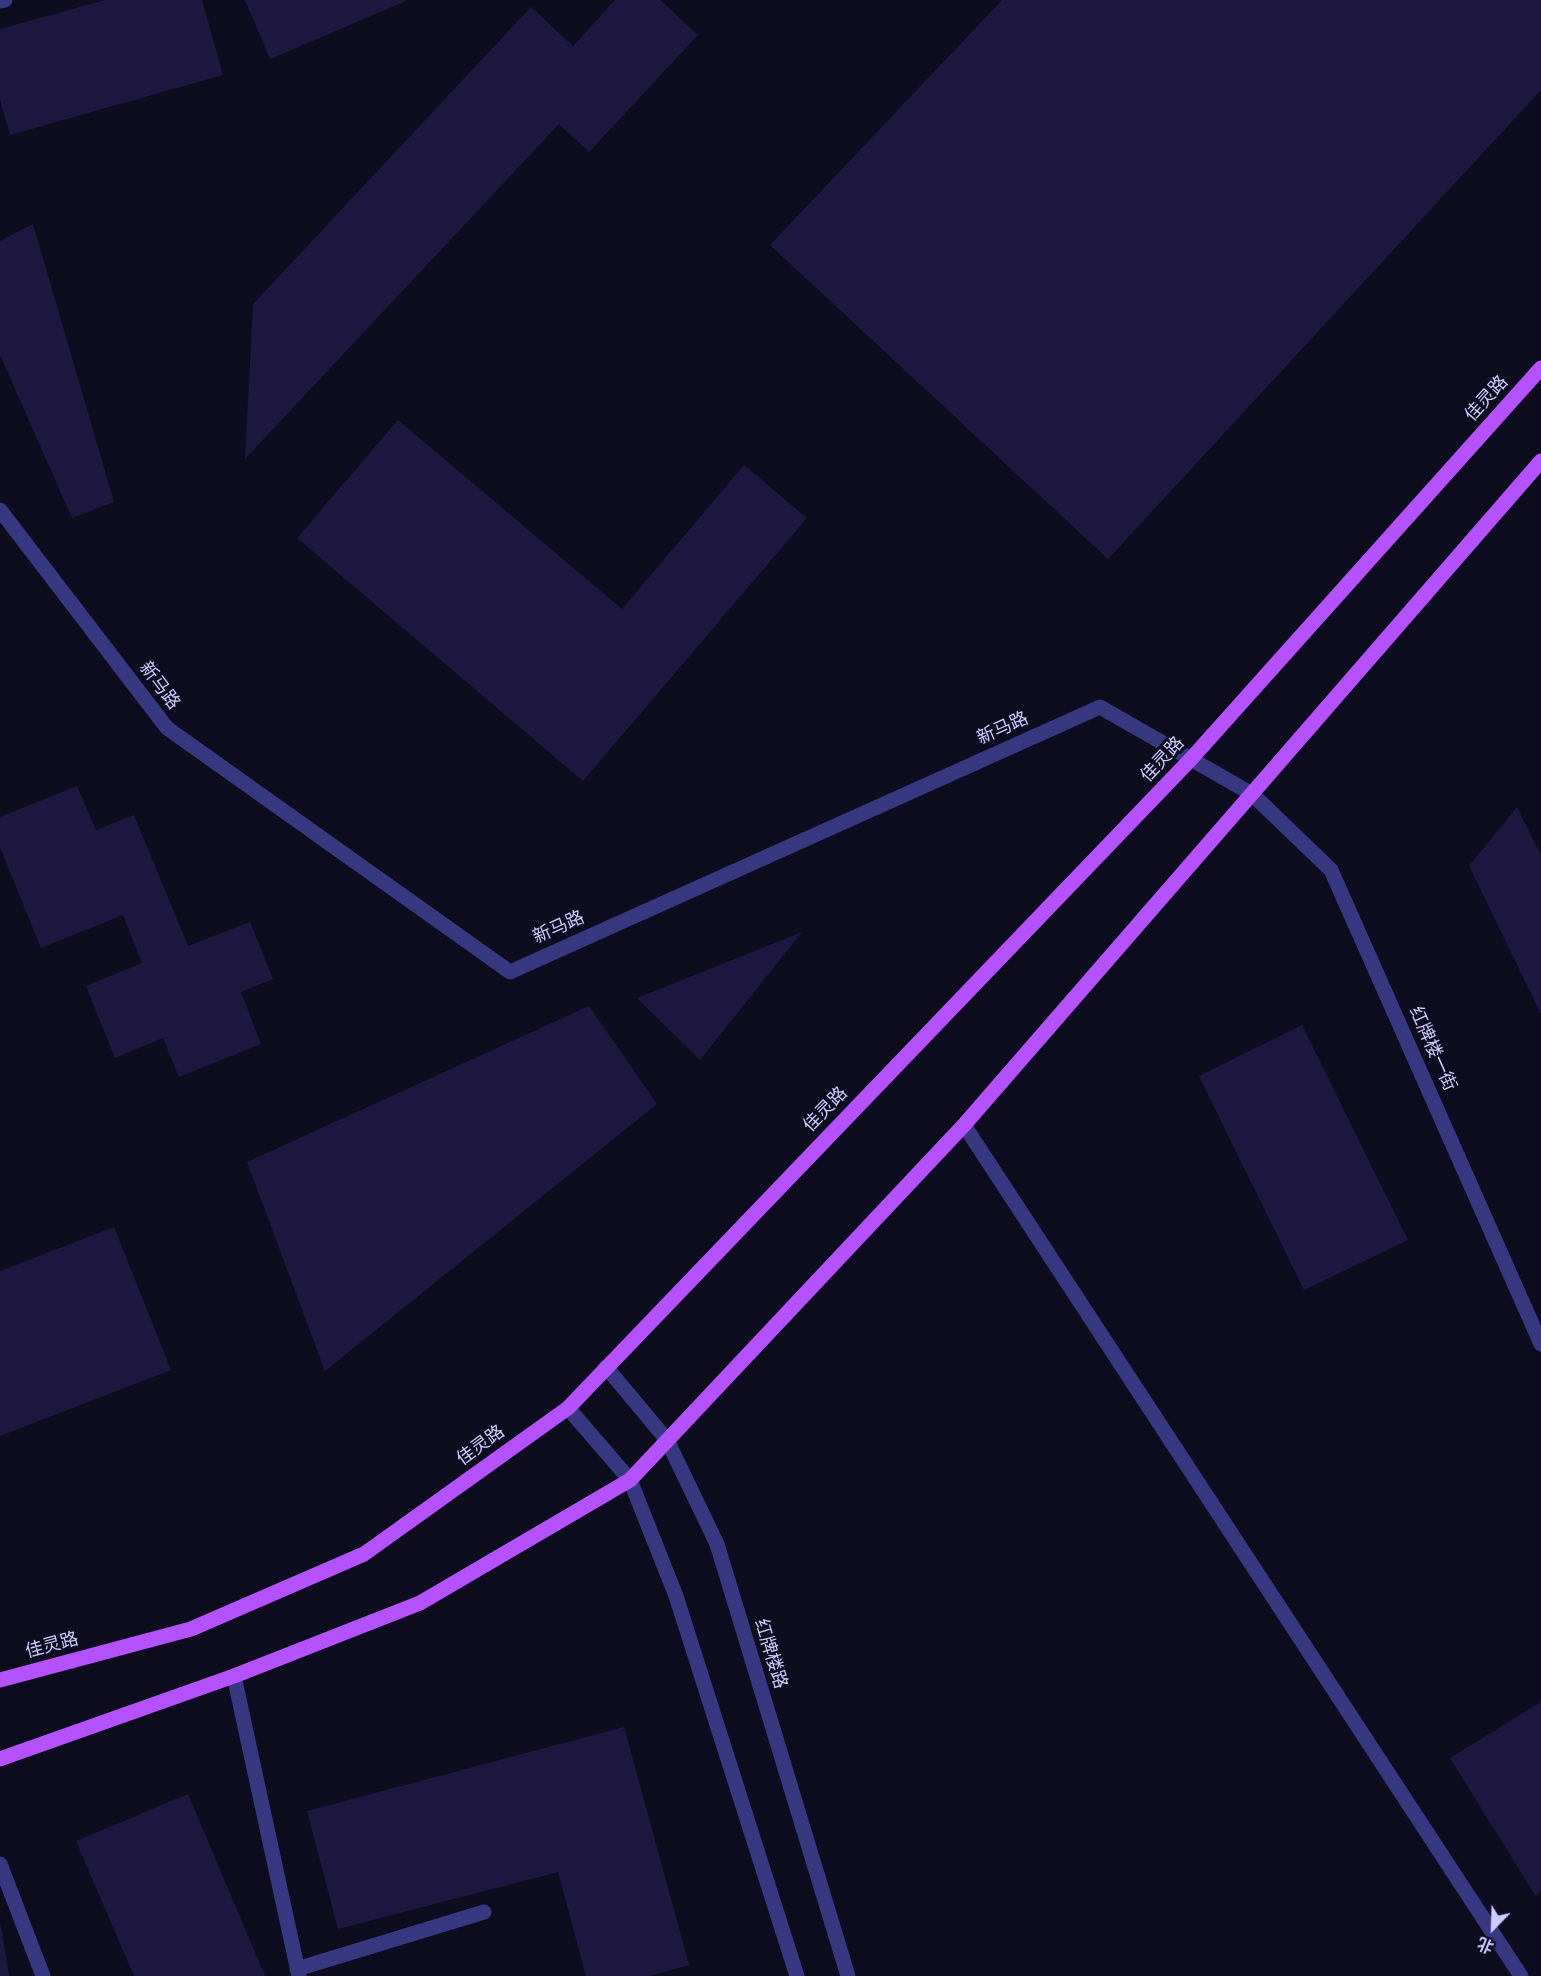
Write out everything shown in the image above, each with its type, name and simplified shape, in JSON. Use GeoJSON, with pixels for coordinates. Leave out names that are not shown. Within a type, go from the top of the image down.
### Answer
{"type":"FeatureCollection","features":[{"type":"Feature","properties":{"kind":"main road","name":"佳灵路"},"geometry":{"type":"LineString","coordinates":[[0,1680],[191,1629],[364,1554],[568,1408],[1191,759],[1541,368]]}},
{"type":"Feature","properties":{"kind":"main road"},"geometry":{"type":"LineString","coordinates":[[0,1758],[234,1676],[420,1603],[630,1480],[963,1125],[1541,461]]}},
{"type":"Feature","properties":{"kind":"street"},"geometry":{"type":"LineString","coordinates":[[0,1],[5,0]]}},
{"type":"Feature","properties":{"kind":"street","name":"新马路"},"geometry":{"type":"LineString","coordinates":[[0,510],[167,728],[510,972],[1100,707],[1252,794]]}},
{"type":"Feature","properties":{"kind":"street","name":"红牌楼一街"},"geometry":{"type":"LineString","coordinates":[[1252,794],[1331,870],[1541,1344]]}},
{"type":"Feature","properties":{"kind":"street"},"geometry":{"type":"LineString","coordinates":[[963,1125],[1521,1976]]}},
{"type":"Feature","properties":{"kind":"street","name":"红牌楼路"},"geometry":{"type":"LineString","coordinates":[[606,1367],[667,1440],[717,1544],[848,1976]]}},
{"type":"Feature","properties":{"kind":"street"},"geometry":{"type":"LineString","coordinates":[[568,1408],[630,1480],[676,1596],[797,1976]]}},
{"type":"Feature","properties":{"kind":"street"},"geometry":{"type":"LineString","coordinates":[[234,1676],[298,1973],[484,1912]]}},
{"type":"Feature","properties":{"kind":"street"},"geometry":{"type":"LineString","coordinates":[[0,1864],[43,1976]]}},
{"type":"Feature","properties":{"kind":"building"},"geometry":{"type":"Polygon","coordinates":[[[105,0],[202,0],[223,75],[10,135],[0,100],[0,29],[105,0]]]}},
{"type":"Feature","properties":{"kind":"building"},"geometry":{"type":"Polygon","coordinates":[[[245,0],[408,0],[270,59],[245,0]]]}},
{"type":"Feature","properties":{"kind":"building"},"geometry":{"type":"Polygon","coordinates":[[[615,0],[660,0],[698,35],[589,152],[559,124],[245,459],[253,304],[531,7],[573,46],[615,0]]]}},
{"type":"Feature","properties":{"kind":"building"},"geometry":{"type":"Polygon","coordinates":[[[1002,0],[1541,0],[1541,90],[1108,559],[770,245],[1002,0]]]}},
{"type":"Feature","properties":{"kind":"building"},"geometry":{"type":"Polygon","coordinates":[[[33,224],[114,502],[72,518],[0,355],[0,241],[33,224]]]}},
{"type":"Feature","properties":{"kind":"building"},"geometry":{"type":"Polygon","coordinates":[[[398,420],[622,609],[744,465],[807,518],[583,781],[297,538],[398,420]]]}},
{"type":"Feature","properties":{"kind":"building"},"geometry":{"type":"Polygon","coordinates":[[[77,786],[96,830],[134,815],[188,946],[250,922],[273,979],[241,992],[261,1044],[179,1077],[163,1038],[115,1058],[86,986],[142,963],[123,915],[41,948],[0,847],[0,817],[77,786]]]}},
{"type":"Feature","properties":{"kind":"building"},"geometry":{"type":"Polygon","coordinates":[[[1517,807],[1541,856],[1541,1014],[1469,866],[1517,807]]]}},
{"type":"Feature","properties":{"kind":"building"},"geometry":{"type":"Polygon","coordinates":[[[802,932],[700,1060],[637,998],[802,932]]]}},
{"type":"Feature","properties":{"kind":"building"},"geometry":{"type":"Polygon","coordinates":[[[589,1006],[657,1104],[325,1371],[247,1162],[589,1006]]]}},
{"type":"Feature","properties":{"kind":"building"},"geometry":{"type":"Polygon","coordinates":[[[1302,1025],[1408,1240],[1304,1290],[1199,1076],[1302,1025]]]}},
{"type":"Feature","properties":{"kind":"building"},"geometry":{"type":"Polygon","coordinates":[[[114,1227],[171,1370],[0,1436],[0,1271],[114,1227]]]}},
{"type":"Feature","properties":{"kind":"building"},"geometry":{"type":"Polygon","coordinates":[[[1541,1702],[1541,1891],[1535,1895],[1450,1758],[1541,1702]]]}},
{"type":"Feature","properties":{"kind":"building"},"geometry":{"type":"Polygon","coordinates":[[[624,1727],[689,1965],[649,1976],[586,1976],[558,1872],[338,1929],[307,1811],[624,1727]]]}},
{"type":"Feature","properties":{"kind":"building"},"geometry":{"type":"Polygon","coordinates":[[[188,1794],[265,1976],[134,1976],[76,1841],[188,1794]]]}},
{"type":"Feature","properties":{"kind":"building"},"geometry":{"type":"Polygon","coordinates":[[[1,1926],[9,1976],[0,1976],[1,1926]]]}}]}
